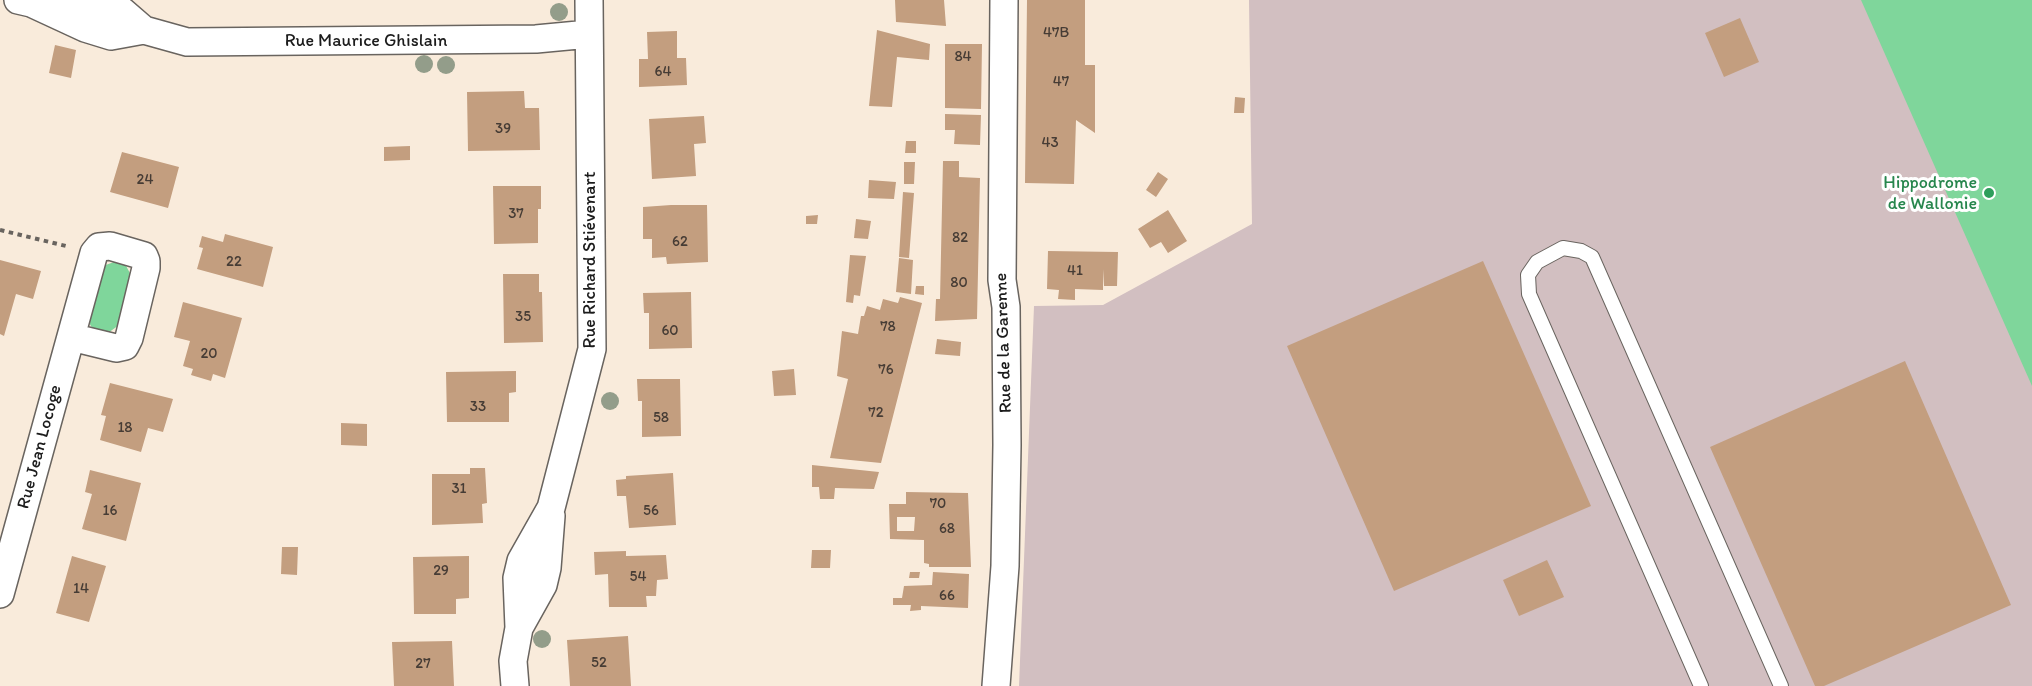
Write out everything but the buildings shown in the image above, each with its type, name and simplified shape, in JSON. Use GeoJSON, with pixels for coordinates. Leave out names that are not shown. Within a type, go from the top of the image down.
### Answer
{"type":"FeatureCollection","features":[{"type":"Feature","properties":{"kind":"street","name":"Rue Richard Stiévenart"},"geometry":{"type":"LineString","coordinates":[[514,686],[513,662],[519,627],[543,585],[547,568],[551,508],[592,350],[589,0]]}},
{"type":"Feature","properties":{"kind":"street","name":"Rue de la Garenne"},"geometry":{"type":"LineString","coordinates":[[996,686],[1005,566],[1007,445],[1006,307],[1002,280],[1004,0]]}},
{"type":"Feature","properties":{"kind":"street","name":"Rue Maurice Ghislain"},"geometry":{"type":"LineString","coordinates":[[25,2],[84,28],[111,36],[144,30],[187,42],[536,39],[589,34]]}},
{"type":"Feature","properties":{"kind":"street"},"geometry":{"type":"LineString","coordinates":[[71,338],[116,348],[125,346],[129,338],[146,261],[144,256],[110,246],[99,248],[94,253]]}},
{"type":"Feature","properties":{"kind":"street","name":"Rue Jean Locoge"},"geometry":{"type":"LineString","coordinates":[[0,594],[5,556],[71,338],[94,253]]}},
{"type":"Feature","properties":{"kind":"lane"},"geometry":{"type":"LineString","coordinates":[[1701,686],[1529,294],[1528,274],[1537,262],[1563,248],[1581,250],[1592,258],[1781,686]]}},
{"type":"Feature","properties":{"kind":"path"},"geometry":{"type":"LineString","coordinates":[[0,230],[94,253]]}},
{"type":"Feature","properties":{"kind":"shaded area"},"geometry":{"type":"Polygon","coordinates":[[[1249,0],[2032,0],[2032,686],[1019,686],[1034,306],[1103,305],[1252,224],[1249,0]]]}},
{"type":"Feature","properties":{"kind":"green space","name":"Hippodrome de Wallonie"},"geometry":{"type":"Polygon","coordinates":[[[1861,0],[2032,0],[2032,386],[1861,0]]]}},
{"type":"Feature","properties":{"kind":"green space"},"geometry":{"type":"Polygon","coordinates":[[[114,262],[125,264],[131,275],[119,325],[108,333],[94,331],[88,321],[103,266],[114,262]]]}},
{"type":"Feature","properties":{"kind":"place","name":"Hippodrome de Wallonie"},"geometry":{"type":"Point","coordinates":[1989,193]}}]}
